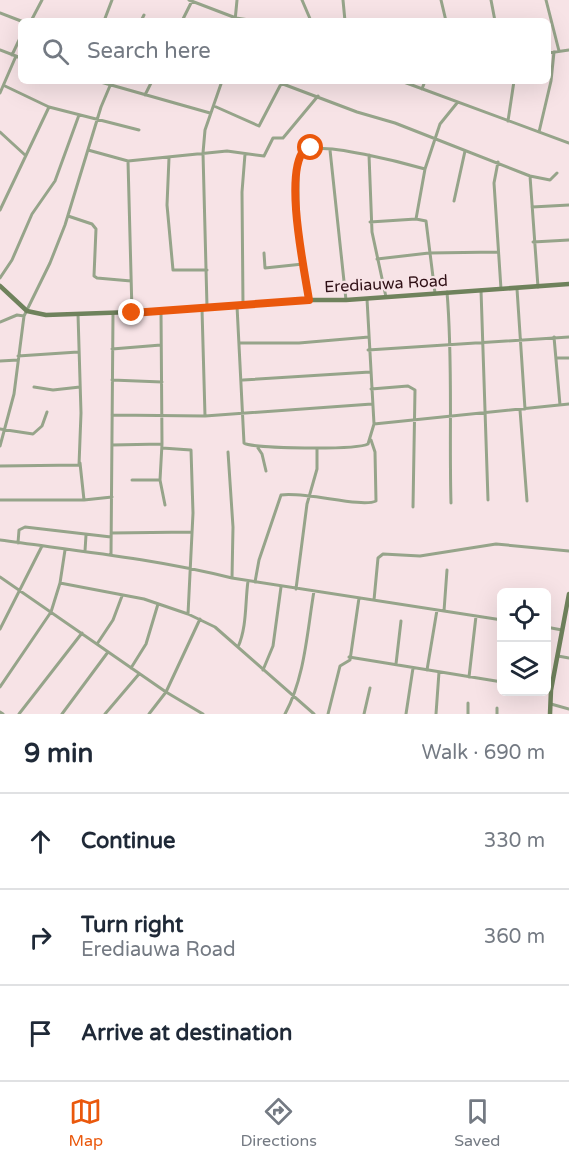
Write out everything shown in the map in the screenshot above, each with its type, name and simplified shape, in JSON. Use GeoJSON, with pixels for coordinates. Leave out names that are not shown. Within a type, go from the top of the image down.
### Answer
{"type":"FeatureCollection","features":[{"type":"Feature","properties":{"kind":"street"},"geometry":{"type":"LineString","coordinates":[[33,18],[42,0]]}},
{"type":"Feature","properties":{"kind":"street"},"geometry":{"type":"LineString","coordinates":[[105,18],[112,0]]}},
{"type":"Feature","properties":{"kind":"street"},"geometry":{"type":"LineString","coordinates":[[183,18],[191,0],[231,18]]}},
{"type":"Feature","properties":{"kind":"street"},"geometry":{"type":"LineString","coordinates":[[235,18],[237,0]]}},
{"type":"Feature","properties":{"kind":"street"},"geometry":{"type":"LineString","coordinates":[[302,0],[310,18]]}},
{"type":"Feature","properties":{"kind":"street"},"geometry":{"type":"LineString","coordinates":[[343,0],[345,18]]}},
{"type":"Feature","properties":{"kind":"street"},"geometry":{"type":"LineString","coordinates":[[441,0],[445,18]]}},
{"type":"Feature","properties":{"kind":"street"},"geometry":{"type":"LineString","coordinates":[[491,0],[494,18]]}},
{"type":"Feature","properties":{"kind":"street"},"geometry":{"type":"LineString","coordinates":[[546,0],[551,18]]}},
{"type":"Feature","properties":{"kind":"street"},"geometry":{"type":"LineString","coordinates":[[0,13],[18,20]]}},
{"type":"Feature","properties":{"kind":"street"},"geometry":{"type":"LineString","coordinates":[[551,20],[559,51]]}},
{"type":"Feature","properties":{"kind":"street"},"geometry":{"type":"LineString","coordinates":[[0,93],[18,44]]}},
{"type":"Feature","properties":{"kind":"street"},"geometry":{"type":"LineString","coordinates":[[0,50],[18,57]]}},
{"type":"Feature","properties":{"kind":"street"},"geometry":{"type":"LineString","coordinates":[[551,52],[569,50]]}},
{"type":"Feature","properties":{"kind":"street"},"geometry":{"type":"LineString","coordinates":[[551,81],[554,52]]}},
{"type":"Feature","properties":{"kind":"street"},"geometry":{"type":"LineString","coordinates":[[0,446],[2,429],[14,394],[25,314],[50,263],[68,216],[111,84]]}},
{"type":"Feature","properties":{"kind":"street"},"geometry":{"type":"LineString","coordinates":[[114,84],[210,113]]}},
{"type":"Feature","properties":{"kind":"street"},"geometry":{"type":"LineString","coordinates":[[145,95],[150,84]]}},
{"type":"Feature","properties":{"kind":"street"},"geometry":{"type":"LineString","coordinates":[[205,416],[207,270],[203,153],[210,113],[221,84]]}},
{"type":"Feature","properties":{"kind":"street"},"geometry":{"type":"LineString","coordinates":[[214,106],[259,126],[281,84],[498,162],[530,176],[550,180],[557,173]]}},
{"type":"Feature","properties":{"kind":"street"},"geometry":{"type":"LineString","coordinates":[[409,84],[569,143]]}},
{"type":"Feature","properties":{"kind":"street"},"geometry":{"type":"LineString","coordinates":[[422,89],[424,84]]}},
{"type":"Feature","properties":{"kind":"street"},"geometry":{"type":"LineString","coordinates":[[508,121],[514,84]]}},
{"type":"Feature","properties":{"kind":"street"},"geometry":{"type":"LineString","coordinates":[[539,132],[550,84]]}},
{"type":"Feature","properties":{"kind":"street"},"geometry":{"type":"LineString","coordinates":[[4,86],[49,106],[138,130]]}},
{"type":"Feature","properties":{"kind":"street"},"geometry":{"type":"LineString","coordinates":[[88,150],[128,161],[227,151],[264,156],[273,138],[283,138],[311,108],[318,96]]}},
{"type":"Feature","properties":{"kind":"street"},"geometry":{"type":"LineString","coordinates":[[416,219],[425,169],[443,118],[457,103]]}},
{"type":"Feature","properties":{"kind":"street"},"geometry":{"type":"LineString","coordinates":[[0,210],[49,106]]}},
{"type":"Feature","properties":{"kind":"street"},"geometry":{"type":"LineString","coordinates":[[0,278],[12,260],[32,214],[56,181],[79,115]]}},
{"type":"Feature","properties":{"kind":"street"},"geometry":{"type":"LineString","coordinates":[[0,132],[25,155]]}},
{"type":"Feature","properties":{"kind":"street"},"geometry":{"type":"LineString","coordinates":[[309,300],[298,235],[298,160],[304,150],[330,150],[369,155],[425,169]]}},
{"type":"Feature","properties":{"kind":"street"},"geometry":{"type":"LineString","coordinates":[[330,150],[346,300]]}},
{"type":"Feature","properties":{"kind":"street"},"geometry":{"type":"LineString","coordinates":[[454,201],[465,151]]}},
{"type":"Feature","properties":{"kind":"street"},"geometry":{"type":"LineString","coordinates":[[245,154],[239,343],[243,380],[244,443],[258,448],[276,446],[353,448],[365,446],[371,440]]}},
{"type":"Feature","properties":{"kind":"street"},"geometry":{"type":"LineString","coordinates":[[369,155],[370,222],[376,259],[386,297]]}},
{"type":"Feature","properties":{"kind":"street"},"geometry":{"type":"LineString","coordinates":[[169,157],[167,205],[173,270],[207,270]]}},
{"type":"Feature","properties":{"kind":"street"},"geometry":{"type":"LineString","coordinates":[[128,161],[132,313]]}},
{"type":"Feature","properties":{"kind":"street"},"geometry":{"type":"LineString","coordinates":[[498,162],[494,183],[501,289]]}},
{"type":"Feature","properties":{"kind":"street"},"geometry":{"type":"LineString","coordinates":[[530,176],[538,287]]}},
{"type":"Feature","properties":{"kind":"street"},"geometry":{"type":"LineString","coordinates":[[0,190],[8,192]]}},
{"type":"Feature","properties":{"kind":"street"},"geometry":{"type":"LineString","coordinates":[[531,207],[569,205]]}},
{"type":"Feature","properties":{"kind":"street"},"geometry":{"type":"LineString","coordinates":[[68,216],[92,224],[96,229],[94,276],[131,281]]}},
{"type":"Feature","properties":{"kind":"street"},"geometry":{"type":"LineString","coordinates":[[370,222],[416,219],[426,221],[435,293]]}},
{"type":"Feature","properties":{"kind":"street"},"geometry":{"type":"LineString","coordinates":[[533,242],[569,240]]}},
{"type":"Feature","properties":{"kind":"street"},"geometry":{"type":"LineString","coordinates":[[376,259],[429,253],[498,252]]}},
{"type":"Feature","properties":{"kind":"street"},"geometry":{"type":"LineString","coordinates":[[264,254],[265,268],[303,264]]}},
{"type":"Feature","properties":{"kind":"street","name":"Erediauwa Road"},"geometry":{"type":"LineString","coordinates":[[25,314],[113,314],[205,309],[309,300],[346,300],[569,284]]}},
{"type":"Feature","properties":{"kind":"street"},"geometry":{"type":"LineString","coordinates":[[0,286],[25,314]]}},
{"type":"Feature","properties":{"kind":"street"},"geometry":{"type":"LineString","coordinates":[[517,288],[527,501]]}},
{"type":"Feature","properties":{"kind":"street"},"geometry":{"type":"LineString","coordinates":[[481,290],[488,500]]}},
{"type":"Feature","properties":{"kind":"street"},"geometry":{"type":"LineString","coordinates":[[447,292],[451,344],[449,416],[451,503]]}},
{"type":"Feature","properties":{"kind":"street"},"geometry":{"type":"LineString","coordinates":[[255,582],[280,496],[310,496],[369,504],[376,501],[375,452],[371,440],[374,424],[368,350],[367,298]]}},
{"type":"Feature","properties":{"kind":"street"},"geometry":{"type":"LineString","coordinates":[[161,311],[163,416],[160,480],[165,505]]}},
{"type":"Feature","properties":{"kind":"street"},"geometry":{"type":"LineString","coordinates":[[0,322],[25,314]]}},
{"type":"Feature","properties":{"kind":"street"},"geometry":{"type":"LineString","coordinates":[[78,314],[80,463],[84,500]]}},
{"type":"Feature","properties":{"kind":"street"},"geometry":{"type":"LineString","coordinates":[[111,555],[113,314]]}},
{"type":"Feature","properties":{"kind":"street"},"geometry":{"type":"LineString","coordinates":[[239,343],[299,343],[369,337]]}},
{"type":"Feature","properties":{"kind":"street"},"geometry":{"type":"LineString","coordinates":[[554,337],[560,405]]}},
{"type":"Feature","properties":{"kind":"street"},"geometry":{"type":"LineString","coordinates":[[368,350],[569,337]]}},
{"type":"Feature","properties":{"kind":"street"},"geometry":{"type":"LineString","coordinates":[[112,349],[162,345]]}},
{"type":"Feature","properties":{"kind":"street"},"geometry":{"type":"LineString","coordinates":[[0,361],[78,352]]}},
{"type":"Feature","properties":{"kind":"street"},"geometry":{"type":"LineString","coordinates":[[556,358],[569,358]]}},
{"type":"Feature","properties":{"kind":"street"},"geometry":{"type":"LineString","coordinates":[[243,380],[370,372]]}},
{"type":"Feature","properties":{"kind":"street"},"geometry":{"type":"LineString","coordinates":[[111,380],[162,382]]}},
{"type":"Feature","properties":{"kind":"street"},"geometry":{"type":"LineString","coordinates":[[34,387],[53,390],[80,387]]}},
{"type":"Feature","properties":{"kind":"street"},"geometry":{"type":"LineString","coordinates":[[371,389],[412,387],[415,390],[413,507]]}},
{"type":"Feature","properties":{"kind":"street"},"geometry":{"type":"LineString","coordinates":[[112,415],[243,415],[372,404]]}},
{"type":"Feature","properties":{"kind":"street"},"geometry":{"type":"LineString","coordinates":[[374,424],[569,404]]}},
{"type":"Feature","properties":{"kind":"street"},"geometry":{"type":"LineString","coordinates":[[2,429],[33,434],[42,426],[47,412]]}},
{"type":"Feature","properties":{"kind":"street"},"geometry":{"type":"LineString","coordinates":[[112,445],[162,446],[191,450],[192,532],[188,614]]}},
{"type":"Feature","properties":{"kind":"street"},"geometry":{"type":"LineString","coordinates":[[258,448],[262,454],[266,471]]}},
{"type":"Feature","properties":{"kind":"street"},"geometry":{"type":"LineString","coordinates":[[296,589],[310,496],[317,469],[317,448]]}},
{"type":"Feature","properties":{"kind":"street"},"geometry":{"type":"LineString","coordinates":[[228,452],[233,527],[232,578]]}},
{"type":"Feature","properties":{"kind":"street"},"geometry":{"type":"LineString","coordinates":[[0,466],[76,466],[80,463]]}},
{"type":"Feature","properties":{"kind":"street"},"geometry":{"type":"LineString","coordinates":[[132,480],[160,480]]}},
{"type":"Feature","properties":{"kind":"street"},"geometry":{"type":"LineString","coordinates":[[0,500],[84,500],[112,497]]}},
{"type":"Feature","properties":{"kind":"street"},"geometry":{"type":"LineString","coordinates":[[18,543],[19,530],[25,527],[86,535],[192,532]]}},
{"type":"Feature","properties":{"kind":"street"},"geometry":{"type":"LineString","coordinates":[[85,552],[86,535]]}},
{"type":"Feature","properties":{"kind":"street"},"geometry":{"type":"LineString","coordinates":[[0,540],[111,555],[190,568],[248,581],[497,619]]}},
{"type":"Feature","properties":{"kind":"street"},"geometry":{"type":"LineString","coordinates":[[374,600],[378,558],[382,554],[420,556],[496,544],[569,551]]}},
{"type":"Feature","properties":{"kind":"street"},"geometry":{"type":"LineString","coordinates":[[0,629],[42,546]]}},
{"type":"Feature","properties":{"kind":"street"},"geometry":{"type":"LineString","coordinates":[[0,687],[51,612],[60,583],[65,549]]}},
{"type":"Feature","properties":{"kind":"street"},"geometry":{"type":"LineString","coordinates":[[444,610],[447,570]]}},
{"type":"Feature","properties":{"kind":"street"},"geometry":{"type":"LineString","coordinates":[[0,577],[139,674],[203,714]]}},
{"type":"Feature","properties":{"kind":"street"},"geometry":{"type":"LineString","coordinates":[[238,647],[244,633],[243,610],[248,581]]}},
{"type":"Feature","properties":{"kind":"street"},"geometry":{"type":"LineString","coordinates":[[60,583],[158,604],[200,619],[215,627],[314,714]]}},
{"type":"Feature","properties":{"kind":"street"},"geometry":{"type":"LineString","coordinates":[[263,670],[273,646],[281,586]]}},
{"type":"Feature","properties":{"kind":"street"},"geometry":{"type":"LineString","coordinates":[[285,714],[294,698],[314,591]]}},
{"type":"Feature","properties":{"kind":"street"},"geometry":{"type":"LineString","coordinates":[[551,682],[569,594]]}},
{"type":"Feature","properties":{"kind":"street"},"geometry":{"type":"LineString","coordinates":[[97,644],[113,620],[122,596]]}},
{"type":"Feature","properties":{"kind":"street"},"geometry":{"type":"LineString","coordinates":[[328,714],[340,666],[349,662],[359,598]]}},
{"type":"Feature","properties":{"kind":"street"},"geometry":{"type":"LineString","coordinates":[[131,668],[146,644],[158,604]]}},
{"type":"Feature","properties":{"kind":"street"},"geometry":{"type":"LineString","coordinates":[[427,670],[437,610]]}},
{"type":"Feature","properties":{"kind":"street"},"geometry":{"type":"LineString","coordinates":[[469,677],[476,616]]}},
{"type":"Feature","properties":{"kind":"street"},"geometry":{"type":"LineString","coordinates":[[149,714],[166,692],[200,619]]}},
{"type":"Feature","properties":{"kind":"street"},"geometry":{"type":"LineString","coordinates":[[396,664],[401,621]]}},
{"type":"Feature","properties":{"kind":"street"},"geometry":{"type":"LineString","coordinates":[[551,628],[562,630]]}},
{"type":"Feature","properties":{"kind":"street"},"geometry":{"type":"LineString","coordinates":[[19,714],[82,633]]}},
{"type":"Feature","properties":{"kind":"street"},"geometry":{"type":"LineString","coordinates":[[62,714],[108,652]]}},
{"type":"Feature","properties":{"kind":"street"},"geometry":{"type":"LineString","coordinates":[[558,656],[569,658]]}},
{"type":"Feature","properties":{"kind":"street"},"geometry":{"type":"LineString","coordinates":[[349,657],[497,681]]}},
{"type":"Feature","properties":{"kind":"street"},"geometry":{"type":"LineString","coordinates":[[406,714],[413,668]]}},
{"type":"Feature","properties":{"kind":"street"},"geometry":{"type":"LineString","coordinates":[[436,714],[439,672]]}},
{"type":"Feature","properties":{"kind":"street"},"geometry":{"type":"LineString","coordinates":[[105,714],[139,674]]}},
{"type":"Feature","properties":{"kind":"street"},"geometry":{"type":"LineString","coordinates":[[364,714],[370,688]]}},
{"type":"Feature","properties":{"kind":"street"},"geometry":{"type":"LineString","coordinates":[[549,696],[550,714]]}},
{"type":"Feature","properties":{"kind":"street"},"geometry":{"type":"LineString","coordinates":[[468,703],[468,714]]}},
{"type":"Feature","properties":{"kind":"street"},"geometry":{"type":"LineString","coordinates":[[550,704],[569,709]]}},
{"type":"Feature","properties":{"kind":"street"},"geometry":{"type":"LineString","coordinates":[[496,708],[497,714]]}},
{"type":"Feature","properties":{"kind":"route"},"geometry":{"type":"LineString","coordinates":[[132,313],[309,300],[298,235],[297,198],[298,160],[304,150],[311,148]]}}]}
